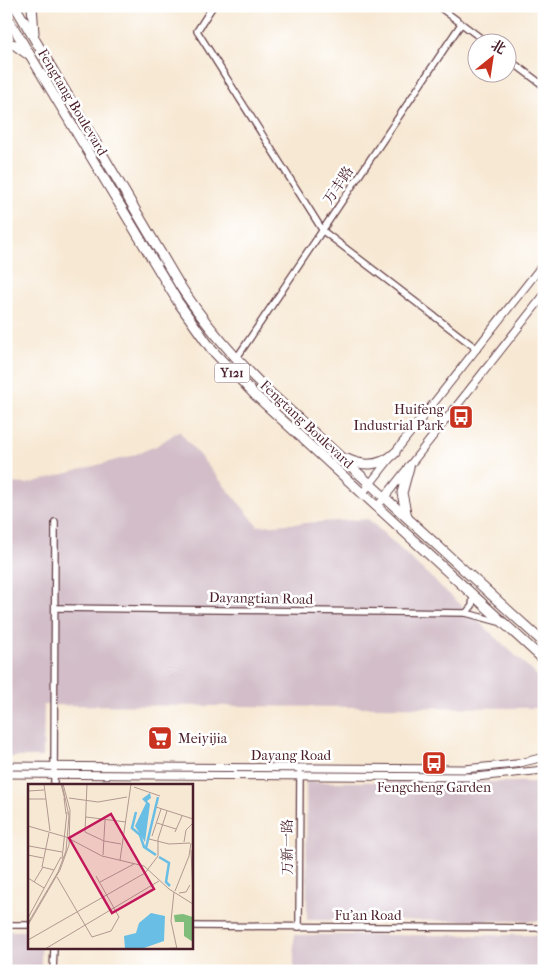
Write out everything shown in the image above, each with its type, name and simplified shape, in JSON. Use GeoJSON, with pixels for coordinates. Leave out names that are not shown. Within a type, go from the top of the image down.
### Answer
{"type":"FeatureCollection","features":[{"type":"Feature","properties":{"kind":"main road"},"geometry":{"type":"LineString","coordinates":[[6,11],[10,6]]}},
{"type":"Feature","properties":{"kind":"main road","name":"Fengtang Boulevard"},"geometry":{"type":"LineString","coordinates":[[15,6],[189,300],[236,359],[544,643]]}},
{"type":"Feature","properties":{"kind":"main road"},"geometry":{"type":"LineString","coordinates":[[32,6],[32,22],[38,43]]}},
{"type":"Feature","properties":{"kind":"main road","name":"Fengtang Boulevard"},"geometry":{"type":"LineString","coordinates":[[6,15],[170,289],[205,340],[254,394],[544,660]]}},
{"type":"Feature","properties":{"kind":"main road"},"geometry":{"type":"LineString","coordinates":[[6,43],[17,46],[30,58]]}},
{"type":"Feature","properties":{"kind":"main road"},"geometry":{"type":"LineString","coordinates":[[338,454],[351,461],[367,464],[381,462],[395,453]]}},
{"type":"Feature","properties":{"kind":"main road"},"geometry":{"type":"LineString","coordinates":[[408,467],[403,482],[402,499],[410,521]]}},
{"type":"Feature","properties":{"kind":"street"},"geometry":{"type":"LineString","coordinates":[[213,6],[197,31],[323,231],[476,349]]}},
{"type":"Feature","properties":{"kind":"street"},"geometry":{"type":"LineString","coordinates":[[438,6],[472,32]]}},
{"type":"Feature","properties":{"kind":"street","name":"万丰路"},"geometry":{"type":"LineString","coordinates":[[236,359],[461,24]]}},
{"type":"Feature","properties":{"kind":"street"},"geometry":{"type":"LineString","coordinates":[[518,66],[544,86]]}},
{"type":"Feature","properties":{"kind":"street"},"geometry":{"type":"LineString","coordinates":[[362,494],[544,263]]}},
{"type":"Feature","properties":{"kind":"street"},"geometry":{"type":"LineString","coordinates":[[377,507],[544,294]]}},
{"type":"Feature","properties":{"kind":"street"},"geometry":{"type":"LineString","coordinates":[[54,784],[55,522]]}},
{"type":"Feature","properties":{"kind":"street"},"geometry":{"type":"LineString","coordinates":[[466,613],[473,603],[472,595]]}},
{"type":"Feature","properties":{"kind":"street","name":"Dayangtian Road"},"geometry":{"type":"LineString","coordinates":[[55,608],[466,613],[486,617],[506,626]]}},
{"type":"Feature","properties":{"kind":"street","name":"Dayang Road"},"geometry":{"type":"LineString","coordinates":[[300,772],[470,769],[516,764],[544,758]]}},
{"type":"Feature","properties":{"kind":"street","name":"Dayang Road"},"geometry":{"type":"LineString","coordinates":[[6,766],[54,770],[300,772],[476,777],[544,770]]}},
{"type":"Feature","properties":{"kind":"street","name":"Dayang Road"},"geometry":{"type":"LineString","coordinates":[[6,774],[54,770]]}},
{"type":"Feature","properties":{"kind":"street","name":"万新一路"},"geometry":{"type":"LineString","coordinates":[[299,927],[300,772]]}},
{"type":"Feature","properties":{"kind":"street"},"geometry":{"type":"LineString","coordinates":[[6,925],[28,925]]}},
{"type":"Feature","properties":{"kind":"street","name":"Fu'an Road"},"geometry":{"type":"LineString","coordinates":[[192,926],[544,928]]}},
{"type":"Feature","properties":{"kind":"street"},"geometry":{"type":"LineString","coordinates":[[54,950],[54,971]]}},
{"type":"Feature","properties":{"kind":"shaded area"},"geometry":{"type":"Polygon","coordinates":[[[179,431],[258,526],[368,519],[544,682],[544,708],[44,705],[43,757],[6,757],[6,483],[27,484],[131,456],[156,446],[179,431]]]}},
{"type":"Feature","properties":{"kind":"shaded area"},"geometry":{"type":"Polygon","coordinates":[[[306,782],[544,782],[544,921],[307,920],[306,782]]]}},
{"type":"Feature","properties":{"kind":"shaded area"},"geometry":{"type":"Polygon","coordinates":[[[6,821],[8,821],[9,912],[6,912],[6,821]]]}},
{"type":"Feature","properties":{"kind":"shaded area"},"geometry":{"type":"Polygon","coordinates":[[[6,931],[28,931],[28,950],[41,950],[41,971],[6,971],[6,931]]]}},
{"type":"Feature","properties":{"kind":"shaded area"},"geometry":{"type":"Polygon","coordinates":[[[294,935],[544,935],[544,971],[294,971],[294,935]]]}},
{"type":"Feature","properties":{"kind":"place","name":"Huifeng Industrial Park"},"geometry":{"type":"Point","coordinates":[461,417]}},
{"type":"Feature","properties":{"kind":"place","name":"Meiyijia"},"geometry":{"type":"Point","coordinates":[160,738]}},
{"type":"Feature","properties":{"kind":"place","name":"Fengcheng Garden"},"geometry":{"type":"Point","coordinates":[434,763]}}]}
